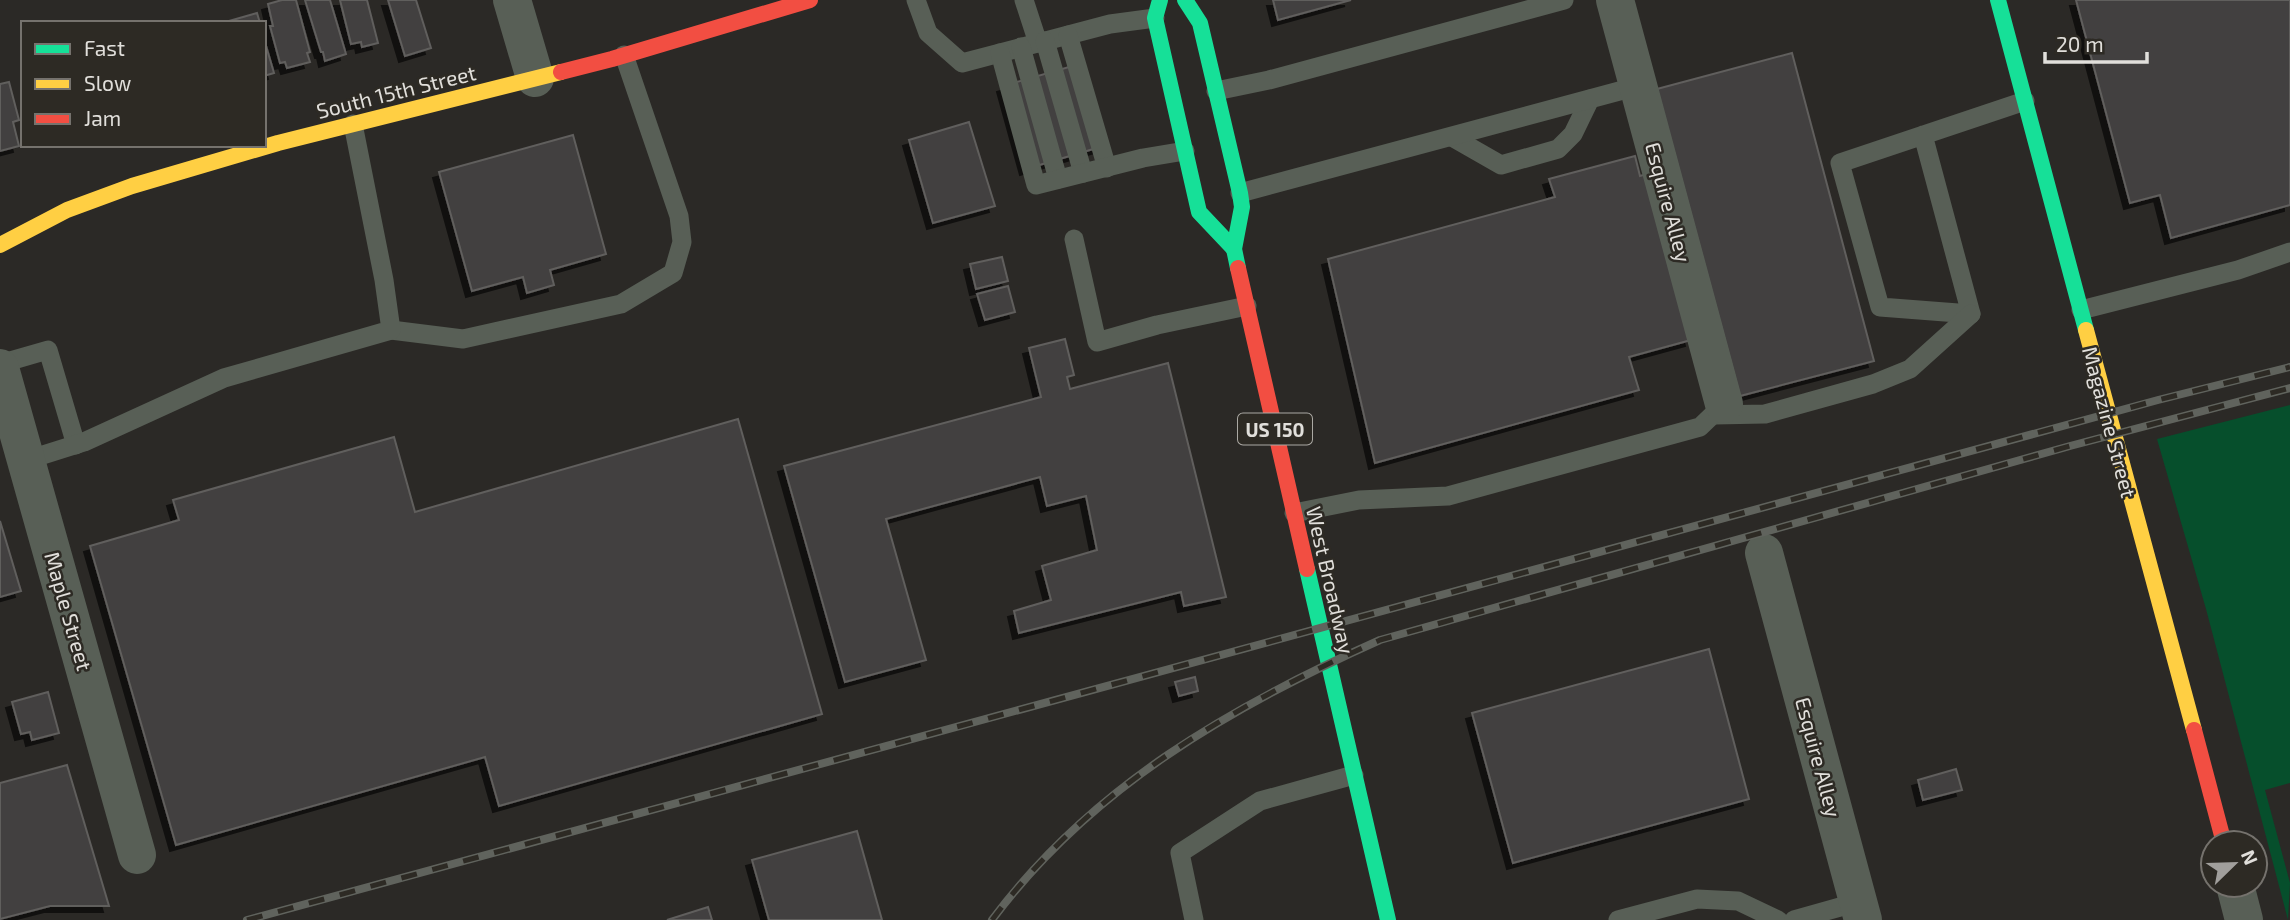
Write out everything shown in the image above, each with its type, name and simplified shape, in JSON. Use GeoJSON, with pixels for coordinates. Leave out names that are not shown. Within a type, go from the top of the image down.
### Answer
{"type":"FeatureCollection","features":[{"type":"Feature","properties":{"kind":"street"},"geometry":{"type":"LineString","coordinates":[[512,0],[536,78]]}},
{"type":"Feature","properties":{"kind":"street","name":"South 15th Street"},"geometry":{"type":"LineString","coordinates":[[266,147],[624,55],[810,0]]}},
{"type":"Feature","properties":{"kind":"street","name":"West Broadway"},"geometry":{"type":"LineString","coordinates":[[1185,0],[1200,23],[1240,193],[1242,207],[1234,249],[1388,920]]}},
{"type":"Feature","properties":{"kind":"street","name":"Esquire Alley"},"geometry":{"type":"LineString","coordinates":[[1615,0],[1718,410]]}},
{"type":"Feature","properties":{"kind":"street","name":"Magazine Street"},"geometry":{"type":"LineString","coordinates":[[1998,0],[2220,829]]}},
{"type":"Feature","properties":{"kind":"street"},"geometry":{"type":"LineString","coordinates":[[1158,9],[1199,212],[1234,249]]}},
{"type":"Feature","properties":{"kind":"street","name":"South 15th Street"},"geometry":{"type":"LineString","coordinates":[[0,244],[67,210],[132,186],[264,147]]}},
{"type":"Feature","properties":{"kind":"street","name":"Maple Street"},"geometry":{"type":"LineString","coordinates":[[0,366],[137,855]]}},
{"type":"Feature","properties":{"kind":"street","name":"Esquire Alley"},"geometry":{"type":"LineString","coordinates":[[1764,554],[1861,911]]}},
{"type":"Feature","properties":{"kind":"street"},"geometry":{"type":"LineString","coordinates":[[2239,899],[2244,920]]}},
{"type":"Feature","properties":{"kind":"lane"},"geometry":{"type":"LineString","coordinates":[[916,0],[928,33],[962,63],[1158,9]]}},
{"type":"Feature","properties":{"kind":"lane"},"geometry":{"type":"LineString","coordinates":[[1024,0],[1035,44],[1058,179]]}},
{"type":"Feature","properties":{"kind":"lane"},"geometry":{"type":"LineString","coordinates":[[1216,91],[1269,80],[1564,0]]}},
{"type":"Feature","properties":{"kind":"lane"},"geometry":{"type":"LineString","coordinates":[[1068,35],[1107,168]]}},
{"type":"Feature","properties":{"kind":"lane"},"geometry":{"type":"LineString","coordinates":[[1035,44],[1083,173]]}},
{"type":"Feature","properties":{"kind":"lane"},"geometry":{"type":"LineString","coordinates":[[1000,53],[1036,185],[1185,151]]}},
{"type":"Feature","properties":{"kind":"lane"},"geometry":{"type":"LineString","coordinates":[[27,460],[76,444],[223,378],[391,330],[463,339],[621,304],[673,273],[682,242],[679,216],[624,55]]}},
{"type":"Feature","properties":{"kind":"lane"},"geometry":{"type":"LineString","coordinates":[[1240,193],[1638,86]]}},
{"type":"Feature","properties":{"kind":"lane"},"geometry":{"type":"LineString","coordinates":[[1452,137],[1501,164],[1558,149],[1573,134],[1590,99]]}},
{"type":"Feature","properties":{"kind":"lane"},"geometry":{"type":"LineString","coordinates":[[1971,314],[1880,307],[1840,163],[2025,101]]}},
{"type":"Feature","properties":{"kind":"lane"},"geometry":{"type":"LineString","coordinates":[[353,124],[384,280],[391,330]]}},
{"type":"Feature","properties":{"kind":"lane"},"geometry":{"type":"LineString","coordinates":[[1923,135],[1971,314]]}},
{"type":"Feature","properties":{"kind":"lane"},"geometry":{"type":"LineString","coordinates":[[1073,239],[1097,342],[1157,325],[1247,306]]}},
{"type":"Feature","properties":{"kind":"lane"},"geometry":{"type":"LineString","coordinates":[[2081,310],[2238,270],[2290,252]]}},
{"type":"Feature","properties":{"kind":"lane"},"geometry":{"type":"LineString","coordinates":[[1294,513],[1359,500],[1448,496],[1700,427],[1718,410],[1765,414],[1873,384],[1910,369],[1971,314]]}},
{"type":"Feature","properties":{"kind":"lane"},"geometry":{"type":"LineString","coordinates":[[0,366],[48,350],[76,444]]}},
{"type":"Feature","properties":{"kind":"lane"},"geometry":{"type":"LineString","coordinates":[[1194,920],[1180,853],[1259,802],[1354,775]]}},
{"type":"Feature","properties":{"kind":"lane"},"geometry":{"type":"LineString","coordinates":[[1618,920],[1697,899],[1738,901],[1778,920]]}},
{"type":"Feature","properties":{"kind":"lane"},"geometry":{"type":"LineString","coordinates":[[1794,920],[1861,911]]}},
{"type":"Feature","properties":{"kind":"green space"},"geometry":{"type":"Polygon","coordinates":[[[2290,405],[2290,783],[2265,790],[2290,883],[2288,920],[2269,848],[2269,829],[2264,829],[2206,609],[2157,439],[2290,405]]]}},
{"type":"Feature","properties":{"kind":"building"},"geometry":{"type":"Polygon","coordinates":[[[296,0],[310,52],[307,53],[310,62],[287,68],[285,62],[280,63],[270,26],[273,26],[268,4],[296,0]]]}},
{"type":"Feature","properties":{"kind":"building"},"geometry":{"type":"Polygon","coordinates":[[[305,0],[330,0],[346,54],[325,61],[305,0]]]}},
{"type":"Feature","properties":{"kind":"building"},"geometry":{"type":"Polygon","coordinates":[[[340,0],[367,0],[378,43],[362,47],[361,42],[351,44],[340,0]]]}},
{"type":"Feature","properties":{"kind":"building"},"geometry":{"type":"Polygon","coordinates":[[[388,0],[416,0],[431,48],[405,56],[388,0]]]}},
{"type":"Feature","properties":{"kind":"building"},"geometry":{"type":"Polygon","coordinates":[[[1273,0],[1351,0],[1278,20],[1273,0]]]}},
{"type":"Feature","properties":{"kind":"building"},"geometry":{"type":"Polygon","coordinates":[[[2076,0],[2290,0],[2290,205],[2171,238],[2160,195],[2130,203],[2076,0]]]}},
{"type":"Feature","properties":{"kind":"building"},"geometry":{"type":"Polygon","coordinates":[[[257,13],[259,21],[229,21],[257,13]]]}},
{"type":"Feature","properties":{"kind":"building"},"geometry":{"type":"Polygon","coordinates":[[[266,46],[274,73],[266,75],[266,46]]]}},
{"type":"Feature","properties":{"kind":"building"},"geometry":{"type":"Polygon","coordinates":[[[1792,53],[1874,361],[1740,396],[1657,89],[1792,53]]]}},
{"type":"Feature","properties":{"kind":"building"},"geometry":{"type":"Polygon","coordinates":[[[1076,65],[1100,147],[1026,169],[1003,86],[1076,65]]]}},
{"type":"Feature","properties":{"kind":"building"},"geometry":{"type":"Polygon","coordinates":[[[9,82],[19,120],[13,122],[19,146],[0,151],[0,84],[9,82]]]}},
{"type":"Feature","properties":{"kind":"building"},"geometry":{"type":"Polygon","coordinates":[[[969,122],[995,206],[933,223],[909,140],[969,122]]]}},
{"type":"Feature","properties":{"kind":"building"},"geometry":{"type":"Polygon","coordinates":[[[573,135],[606,254],[550,270],[554,285],[527,293],[523,277],[472,291],[439,172],[573,135]]]}},
{"type":"Feature","properties":{"kind":"building"},"geometry":{"type":"Polygon","coordinates":[[[1635,156],[1640,176],[1647,174],[1691,340],[1629,357],[1639,390],[1375,463],[1328,259],[1555,197],[1549,179],[1635,156]]]}},
{"type":"Feature","properties":{"kind":"building"},"geometry":{"type":"Polygon","coordinates":[[[1002,257],[1008,281],[976,289],[970,264],[1002,257]]]}},
{"type":"Feature","properties":{"kind":"building"},"geometry":{"type":"Polygon","coordinates":[[[1008,286],[1015,312],[985,320],[977,294],[1008,286]]]}},
{"type":"Feature","properties":{"kind":"building"},"geometry":{"type":"Polygon","coordinates":[[[1065,339],[1074,375],[1067,377],[1070,389],[1168,363],[1226,597],[1184,606],[1181,592],[1019,633],[1014,611],[1051,600],[1042,566],[1097,550],[1086,496],[1047,506],[1040,477],[886,519],[926,660],[845,682],[784,466],[1041,397],[1029,348],[1065,339]]]}},
{"type":"Feature","properties":{"kind":"building"},"geometry":{"type":"Polygon","coordinates":[[[738,419],[822,714],[499,806],[485,757],[176,845],[90,546],[179,520],[173,500],[394,437],[415,512],[738,419]]]}},
{"type":"Feature","properties":{"kind":"building"},"geometry":{"type":"Polygon","coordinates":[[[0,521],[21,591],[0,597],[0,521]]]}},
{"type":"Feature","properties":{"kind":"building"},"geometry":{"type":"Polygon","coordinates":[[[1709,649],[1749,799],[1513,863],[1472,713],[1709,649]]]}},
{"type":"Feature","properties":{"kind":"building"},"geometry":{"type":"Polygon","coordinates":[[[1195,677],[1198,691],[1179,696],[1175,682],[1195,677]]]}},
{"type":"Feature","properties":{"kind":"building"},"geometry":{"type":"Polygon","coordinates":[[[48,692],[59,733],[32,740],[30,732],[21,734],[12,702],[48,692]]]}},
{"type":"Feature","properties":{"kind":"building"},"geometry":{"type":"Polygon","coordinates":[[[67,765],[109,906],[50,906],[0,919],[0,783],[67,765]]]}},
{"type":"Feature","properties":{"kind":"building"},"geometry":{"type":"Polygon","coordinates":[[[1956,769],[1962,790],[1923,800],[1918,780],[1956,769]]]}},
{"type":"Feature","properties":{"kind":"building"},"geometry":{"type":"Polygon","coordinates":[[[857,831],[882,920],[769,920],[752,860],[857,831]]]}},
{"type":"Feature","properties":{"kind":"building"},"geometry":{"type":"Polygon","coordinates":[[[708,907],[712,920],[667,920],[708,907]]]}},
{"type":"Feature","properties":{"kind":"railway"},"geometry":{"type":"LineString","coordinates":[[247,920],[2158,400],[2290,367]]}},
{"type":"Feature","properties":{"kind":"railway"},"geometry":{"type":"LineString","coordinates":[[992,920],[1031,872],[1074,829],[1119,790],[1218,723],[1271,693],[1380,640],[2070,446],[2290,388]]}},
{"type":"Feature","properties":{"kind":"traffic: fast"},"geometry":{"type":"LineString","coordinates":[[1160,0],[1155,18],[1199,212],[1234,249]]}},
{"type":"Feature","properties":{"kind":"traffic: fast"},"geometry":{"type":"LineString","coordinates":[[1185,0],[1200,23],[1240,193],[1242,207],[1234,249],[1238,268]]}},
{"type":"Feature","properties":{"kind":"traffic: fast"},"geometry":{"type":"LineString","coordinates":[[1998,0],[2086,330]]}},
{"type":"Feature","properties":{"kind":"traffic: fast"},"geometry":{"type":"LineString","coordinates":[[1307,569],[1388,920]]}},
{"type":"Feature","properties":{"kind":"traffic: slow"},"geometry":{"type":"LineString","coordinates":[[266,147],[561,72]]}},
{"type":"Feature","properties":{"kind":"traffic: slow"},"geometry":{"type":"LineString","coordinates":[[0,245],[67,210],[132,186],[264,147]]}},
{"type":"Feature","properties":{"kind":"traffic: slow"},"geometry":{"type":"LineString","coordinates":[[2086,330],[2194,730]]}},
{"type":"Feature","properties":{"kind":"traffic: jam"},"geometry":{"type":"LineString","coordinates":[[561,72],[810,0]]}},
{"type":"Feature","properties":{"kind":"traffic: jam"},"geometry":{"type":"LineString","coordinates":[[1238,268],[1307,569]]}},
{"type":"Feature","properties":{"kind":"traffic: jam"},"geometry":{"type":"LineString","coordinates":[[2194,730],[2220,829]]}}]}
